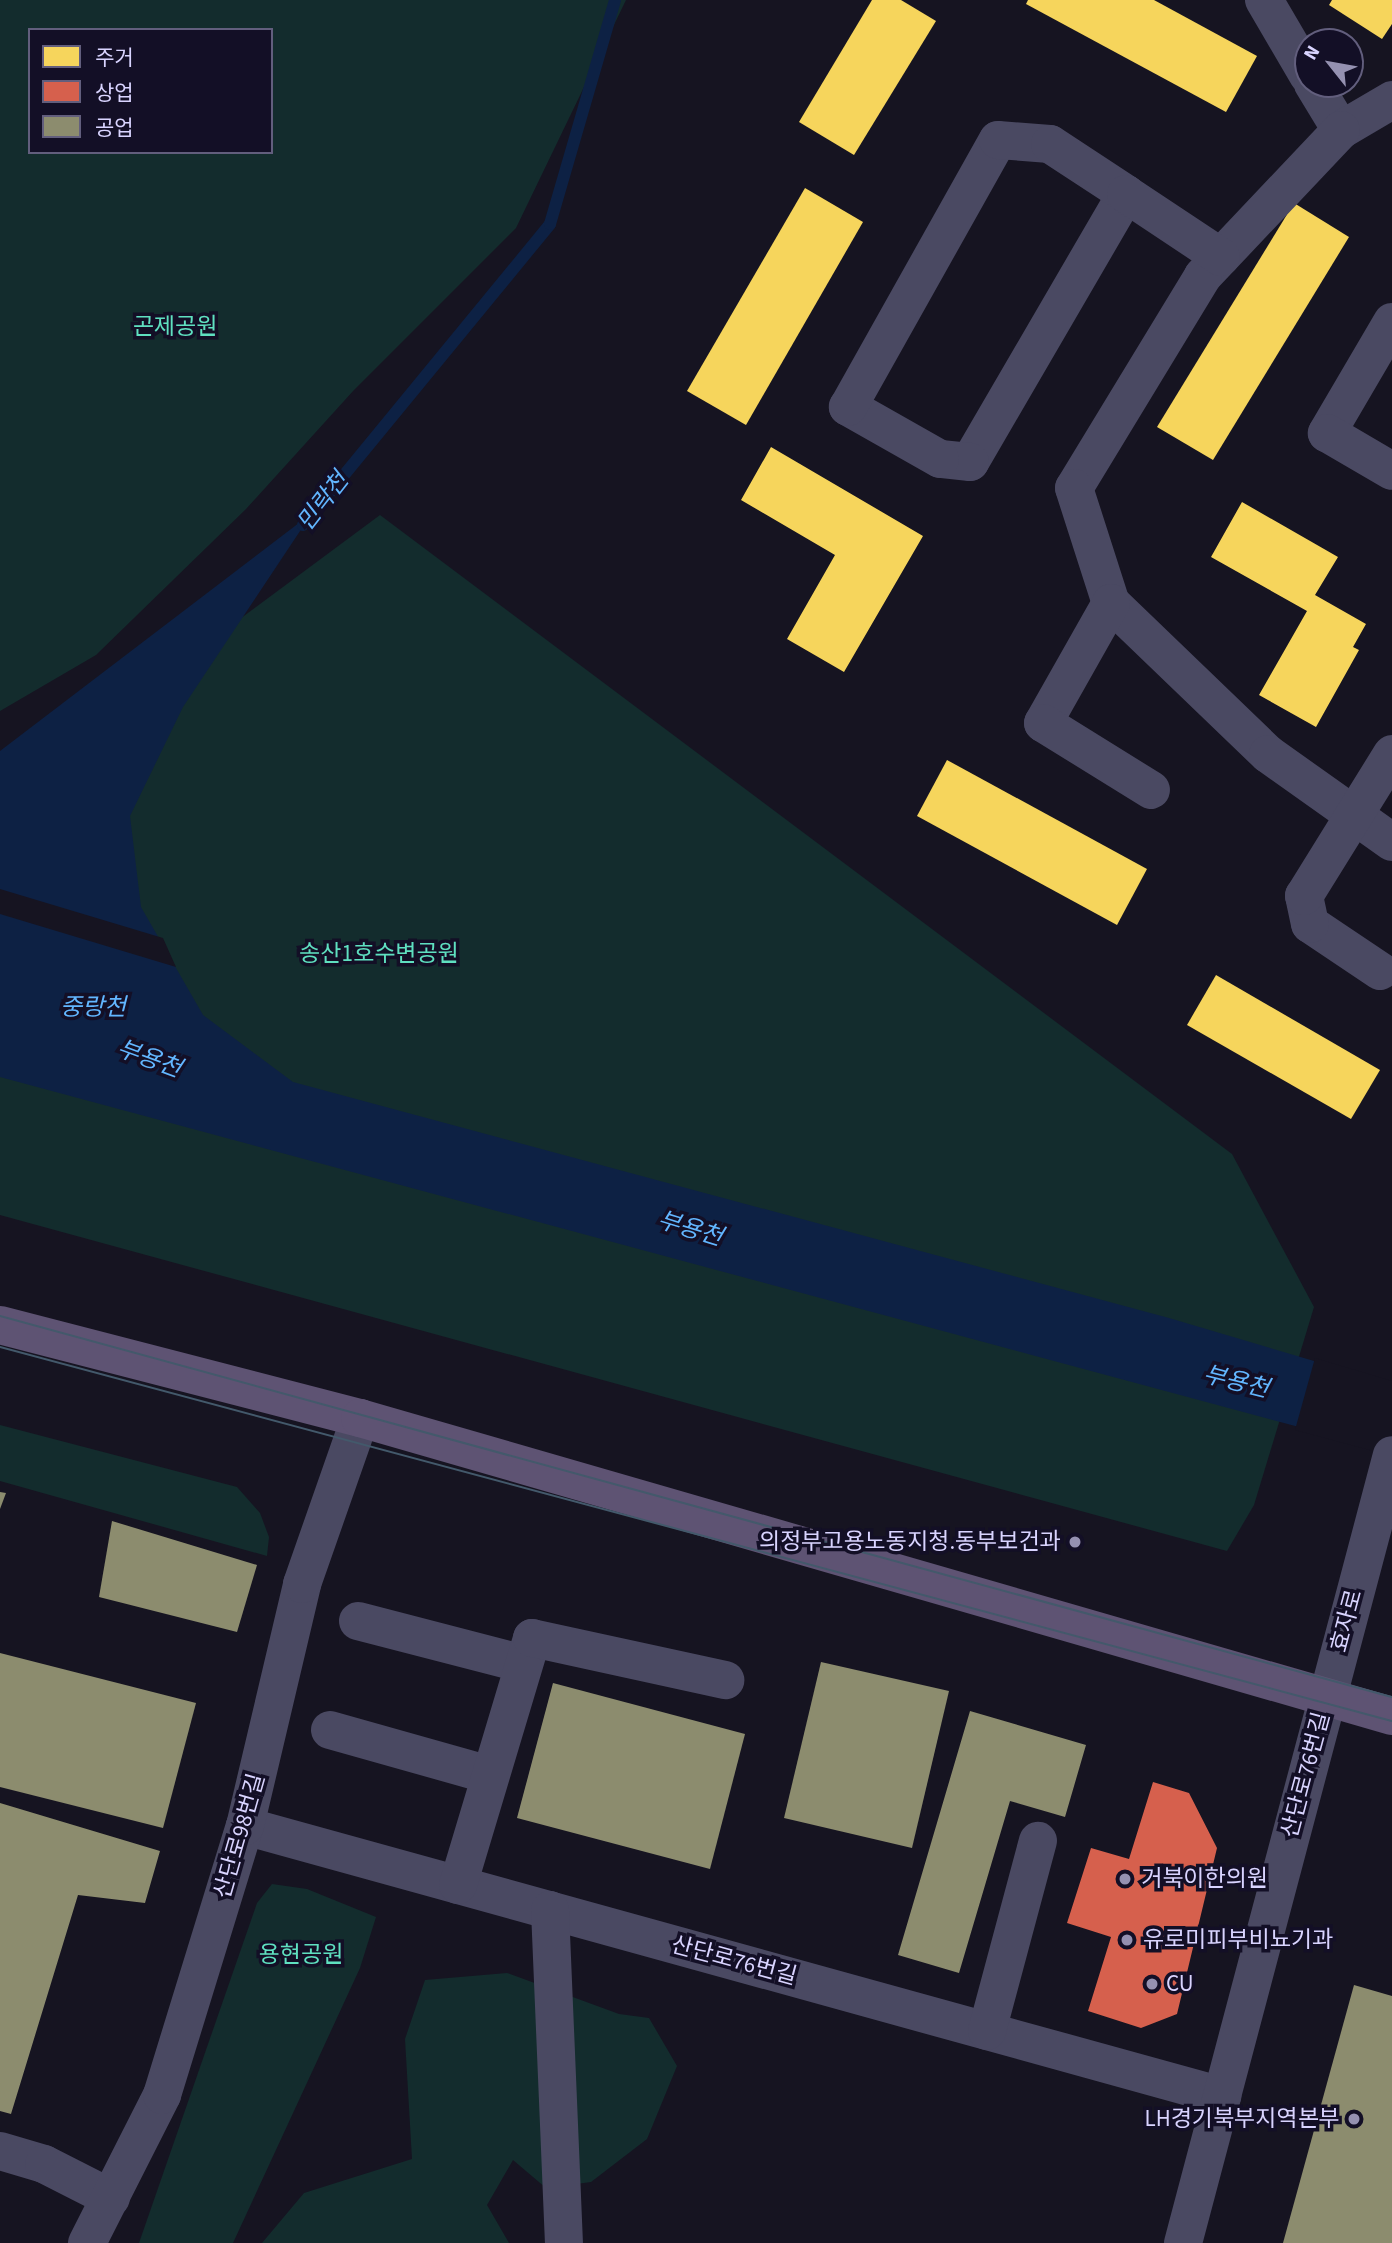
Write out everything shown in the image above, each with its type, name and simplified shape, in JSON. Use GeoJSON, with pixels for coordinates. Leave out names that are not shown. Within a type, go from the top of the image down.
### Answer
{"type":"FeatureCollection","features":[{"type":"Feature","properties":{"kind":"main road"},"geometry":{"type":"LineString","coordinates":[[0,1325],[360,1418],[1392,1716]]}},
{"type":"Feature","properties":{"kind":"street"},"geometry":{"type":"LineString","coordinates":[[1264,0],[1294,51]]}},
{"type":"Feature","properties":{"kind":"street"},"geometry":{"type":"LineString","coordinates":[[1322,98],[1341,130]]}},
{"type":"Feature","properties":{"kind":"street"},"geometry":{"type":"LineString","coordinates":[[1392,100],[1341,130],[1203,276],[1074,488],[1111,603],[1268,754],[1392,842]]}},
{"type":"Feature","properties":{"kind":"street"},"geometry":{"type":"LineString","coordinates":[[1126,194],[970,462],[940,459],[848,407],[998,140],[1050,144],[1126,194],[1221,257]]}},
{"type":"Feature","properties":{"kind":"street"},"geometry":{"type":"LineString","coordinates":[[1387,344],[1327,433],[1392,471]]}},
{"type":"Feature","properties":{"kind":"street"},"geometry":{"type":"LineString","coordinates":[[1111,603],[1044,723],[1151,790]]}},
{"type":"Feature","properties":{"kind":"street"},"geometry":{"type":"LineString","coordinates":[[1380,971],[1310,924],[1304,896],[1392,754]]}},
{"type":"Feature","properties":{"kind":"street","name":"산단로98번길"},"geometry":{"type":"LineString","coordinates":[[88,2243],[162,2095],[245,1826],[302,1584],[360,1418]]}},
{"type":"Feature","properties":{"kind":"street","name":"효자로"},"geometry":{"type":"LineString","coordinates":[[1326,1699],[1392,1455]]}},
{"type":"Feature","properties":{"kind":"street"},"geometry":{"type":"LineString","coordinates":[[358,1621],[524,1664]]}},
{"type":"Feature","properties":{"kind":"street"},"geometry":{"type":"LineString","coordinates":[[458,1885],[532,1637],[725,1680]]}},
{"type":"Feature","properties":{"kind":"street","name":"산단로76번길"},"geometry":{"type":"LineString","coordinates":[[1183,2243],[1326,1699]]}},
{"type":"Feature","properties":{"kind":"street"},"geometry":{"type":"LineString","coordinates":[[330,1730],[490,1775]]}},
{"type":"Feature","properties":{"kind":"street","name":"산단로76번길"},"geometry":{"type":"LineString","coordinates":[[245,1826],[1222,2096]]}},
{"type":"Feature","properties":{"kind":"street"},"geometry":{"type":"LineString","coordinates":[[987,2031],[1038,1841]]}},
{"type":"Feature","properties":{"kind":"street"},"geometry":{"type":"LineString","coordinates":[[551,1910],[564,2243]]}},
{"type":"Feature","properties":{"kind":"street"},"geometry":{"type":"LineString","coordinates":[[0,2151],[44,2164],[111,2198]]}},
{"type":"Feature","properties":{"kind":"green space","name":"곤제공원"},"geometry":{"type":"Polygon","coordinates":[[[0,0],[626,0],[516,228],[354,390],[246,509],[96,655],[0,711],[0,0]]]}},
{"type":"Feature","properties":{"kind":"green space","name":"송산1호수변공원"},"geometry":{"type":"Polygon","coordinates":[[[380,515],[1232,1154],[1314,1307],[1254,1505],[1227,1551],[0,1215],[0,797],[380,515]]]}},
{"type":"Feature","properties":{"kind":"green space"},"geometry":{"type":"Polygon","coordinates":[[[0,1425],[237,1487],[260,1513],[269,1537],[267,1556],[0,1481],[0,1425]]]}},
{"type":"Feature","properties":{"kind":"green space","name":"용현공원"},"geometry":{"type":"Polygon","coordinates":[[[272,1884],[307,1889],[376,1917],[360,1968],[233,2243],[139,2243],[257,1903],[272,1884]]]}},
{"type":"Feature","properties":{"kind":"green space"},"geometry":{"type":"Polygon","coordinates":[[[507,1973],[619,2014],[649,2018],[677,2066],[647,2139],[591,2182],[546,2188],[513,2160],[487,2205],[509,2243],[262,2243],[304,2193],[412,2159],[405,2039],[425,1980],[507,1973]]]}},
{"type":"Feature","properties":{"kind":"water","name":"중랑천"},"geometry":{"type":"Polygon","coordinates":[[[312,513],[183,707],[130,816],[141,907],[203,1015],[293,1082],[1169,1318],[1392,1384],[1392,1452],[0,1077],[0,751],[312,513]]]}},
{"type":"Feature","properties":{"kind":"pier"},"geometry":{"type":"Polygon","coordinates":[[[0,889],[163,938],[176,967],[0,914],[0,889]]]}},
{"type":"Feature","properties":{"kind":"pier"},"geometry":{"type":"Polygon","coordinates":[[[1315,1358],[1392,1381],[1392,1456],[1295,1430],[1315,1358]]]}},
{"type":"Feature","properties":{"kind":"building: 주거"},"geometry":{"type":"Polygon","coordinates":[[[872,0],[901,0],[936,21],[854,155],[799,122],[872,0]]]}},
{"type":"Feature","properties":{"kind":"building: 주거"},"geometry":{"type":"Polygon","coordinates":[[[1028,0],[1154,0],[1257,56],[1226,112],[1026,4],[1028,0]]]}},
{"type":"Feature","properties":{"kind":"building: 주거"},"geometry":{"type":"Polygon","coordinates":[[[1332,0],[1392,0],[1392,24],[1382,39],[1329,5],[1332,0]]]}},
{"type":"Feature","properties":{"kind":"building: 주거"},"geometry":{"type":"Polygon","coordinates":[[[805,188],[863,222],[746,425],[687,391],[805,188]]]}},
{"type":"Feature","properties":{"kind":"building: 주거"},"geometry":{"type":"Polygon","coordinates":[[[1294,203],[1349,237],[1213,460],[1157,427],[1294,203]]]}},
{"type":"Feature","properties":{"kind":"building: 주거"},"geometry":{"type":"Polygon","coordinates":[[[771,447],[923,536],[844,672],[787,639],[835,555],[741,500],[771,447]]]}},
{"type":"Feature","properties":{"kind":"building: 주거"},"geometry":{"type":"Polygon","coordinates":[[[1242,502],[1338,557],[1315,595],[1366,624],[1353,647],[1359,650],[1316,727],[1259,695],[1307,611],[1211,557],[1242,502]]]}},
{"type":"Feature","properties":{"kind":"building: 주거"},"geometry":{"type":"Polygon","coordinates":[[[947,760],[1147,869],[1117,925],[917,816],[947,760]]]}},
{"type":"Feature","properties":{"kind":"building: 주거"},"geometry":{"type":"Polygon","coordinates":[[[1216,975],[1380,1070],[1351,1119],[1187,1025],[1216,975]]]}},
{"type":"Feature","properties":{"kind":"building: 상업"},"geometry":{"type":"Polygon","coordinates":[[[1153,1782],[1189,1793],[1217,1848],[1177,2014],[1141,2028],[1088,2011],[1111,1937],[1067,1923],[1091,1848],[1129,1859],[1153,1782]]]}},
{"type":"Feature","properties":{"kind":"building: 공업"},"geometry":{"type":"Polygon","coordinates":[[[0,1492],[6,1493],[0,1509],[0,1492]]]}},
{"type":"Feature","properties":{"kind":"building: 공업"},"geometry":{"type":"Polygon","coordinates":[[[112,1521],[257,1565],[237,1632],[99,1597],[112,1521]]]}},
{"type":"Feature","properties":{"kind":"building: 공업"},"geometry":{"type":"Polygon","coordinates":[[[0,1653],[196,1703],[163,1828],[0,1787],[0,1653]]]}},
{"type":"Feature","properties":{"kind":"building: 공업"},"geometry":{"type":"Polygon","coordinates":[[[821,1662],[949,1691],[912,1848],[784,1818],[821,1662]]]}},
{"type":"Feature","properties":{"kind":"building: 공업"},"geometry":{"type":"Polygon","coordinates":[[[553,1683],[745,1734],[710,1869],[517,1818],[553,1683]]]}},
{"type":"Feature","properties":{"kind":"building: 공업"},"geometry":{"type":"Polygon","coordinates":[[[970,1711],[1086,1745],[1065,1817],[1010,1801],[959,1973],[898,1955],[970,1711]]]}},
{"type":"Feature","properties":{"kind":"building: 공업"},"geometry":{"type":"Polygon","coordinates":[[[0,1803],[160,1851],[145,1903],[78,1895],[11,2114],[0,2111],[0,1803]]]}},
{"type":"Feature","properties":{"kind":"building: 공업","name":"LH경기북부지역본부"},"geometry":{"type":"Polygon","coordinates":[[[1354,1985],[1392,1996],[1392,2243],[1283,2243],[1354,1985]]]}},
{"type":"Feature","properties":{"kind":"waterway","name":"민락천"},"geometry":{"type":"LineString","coordinates":[[303,525],[550,224],[615,0]]}},
{"type":"Feature","properties":{"kind":"tram line"},"geometry":{"type":"LineString","coordinates":[[0,1316],[1392,1697]]}},
{"type":"Feature","properties":{"kind":"tram line"},"geometry":{"type":"LineString","coordinates":[[0,1347],[1392,1721]]}},
{"type":"Feature","properties":{"kind":"place","name":"의정부고용노동지청.동부보건과"},"geometry":{"type":"Point","coordinates":[1075,1542]}},
{"type":"Feature","properties":{"kind":"place","name":"거북이한의원"},"geometry":{"type":"Point","coordinates":[1125,1879]}},
{"type":"Feature","properties":{"kind":"place","name":"유로미피부비뇨기과"},"geometry":{"type":"Point","coordinates":[1127,1940]}},
{"type":"Feature","properties":{"kind":"place","name":"CU"},"geometry":{"type":"Point","coordinates":[1152,1984]}},
{"type":"Feature","properties":{"kind":"place","name":"LH경기북부지역본부"},"geometry":{"type":"Point","coordinates":[1354,2119]}},
{"type":"Feature","properties":{"kind":"water label","name":"부용천"},"geometry":{"type":"Point","coordinates":[149,1059]}},
{"type":"Feature","properties":{"kind":"water label","name":"부용천"},"geometry":{"type":"Point","coordinates":[690,1229]}},
{"type":"Feature","properties":{"kind":"water label","name":"부용천"},"geometry":{"type":"Point","coordinates":[1236,1382]}}]}
